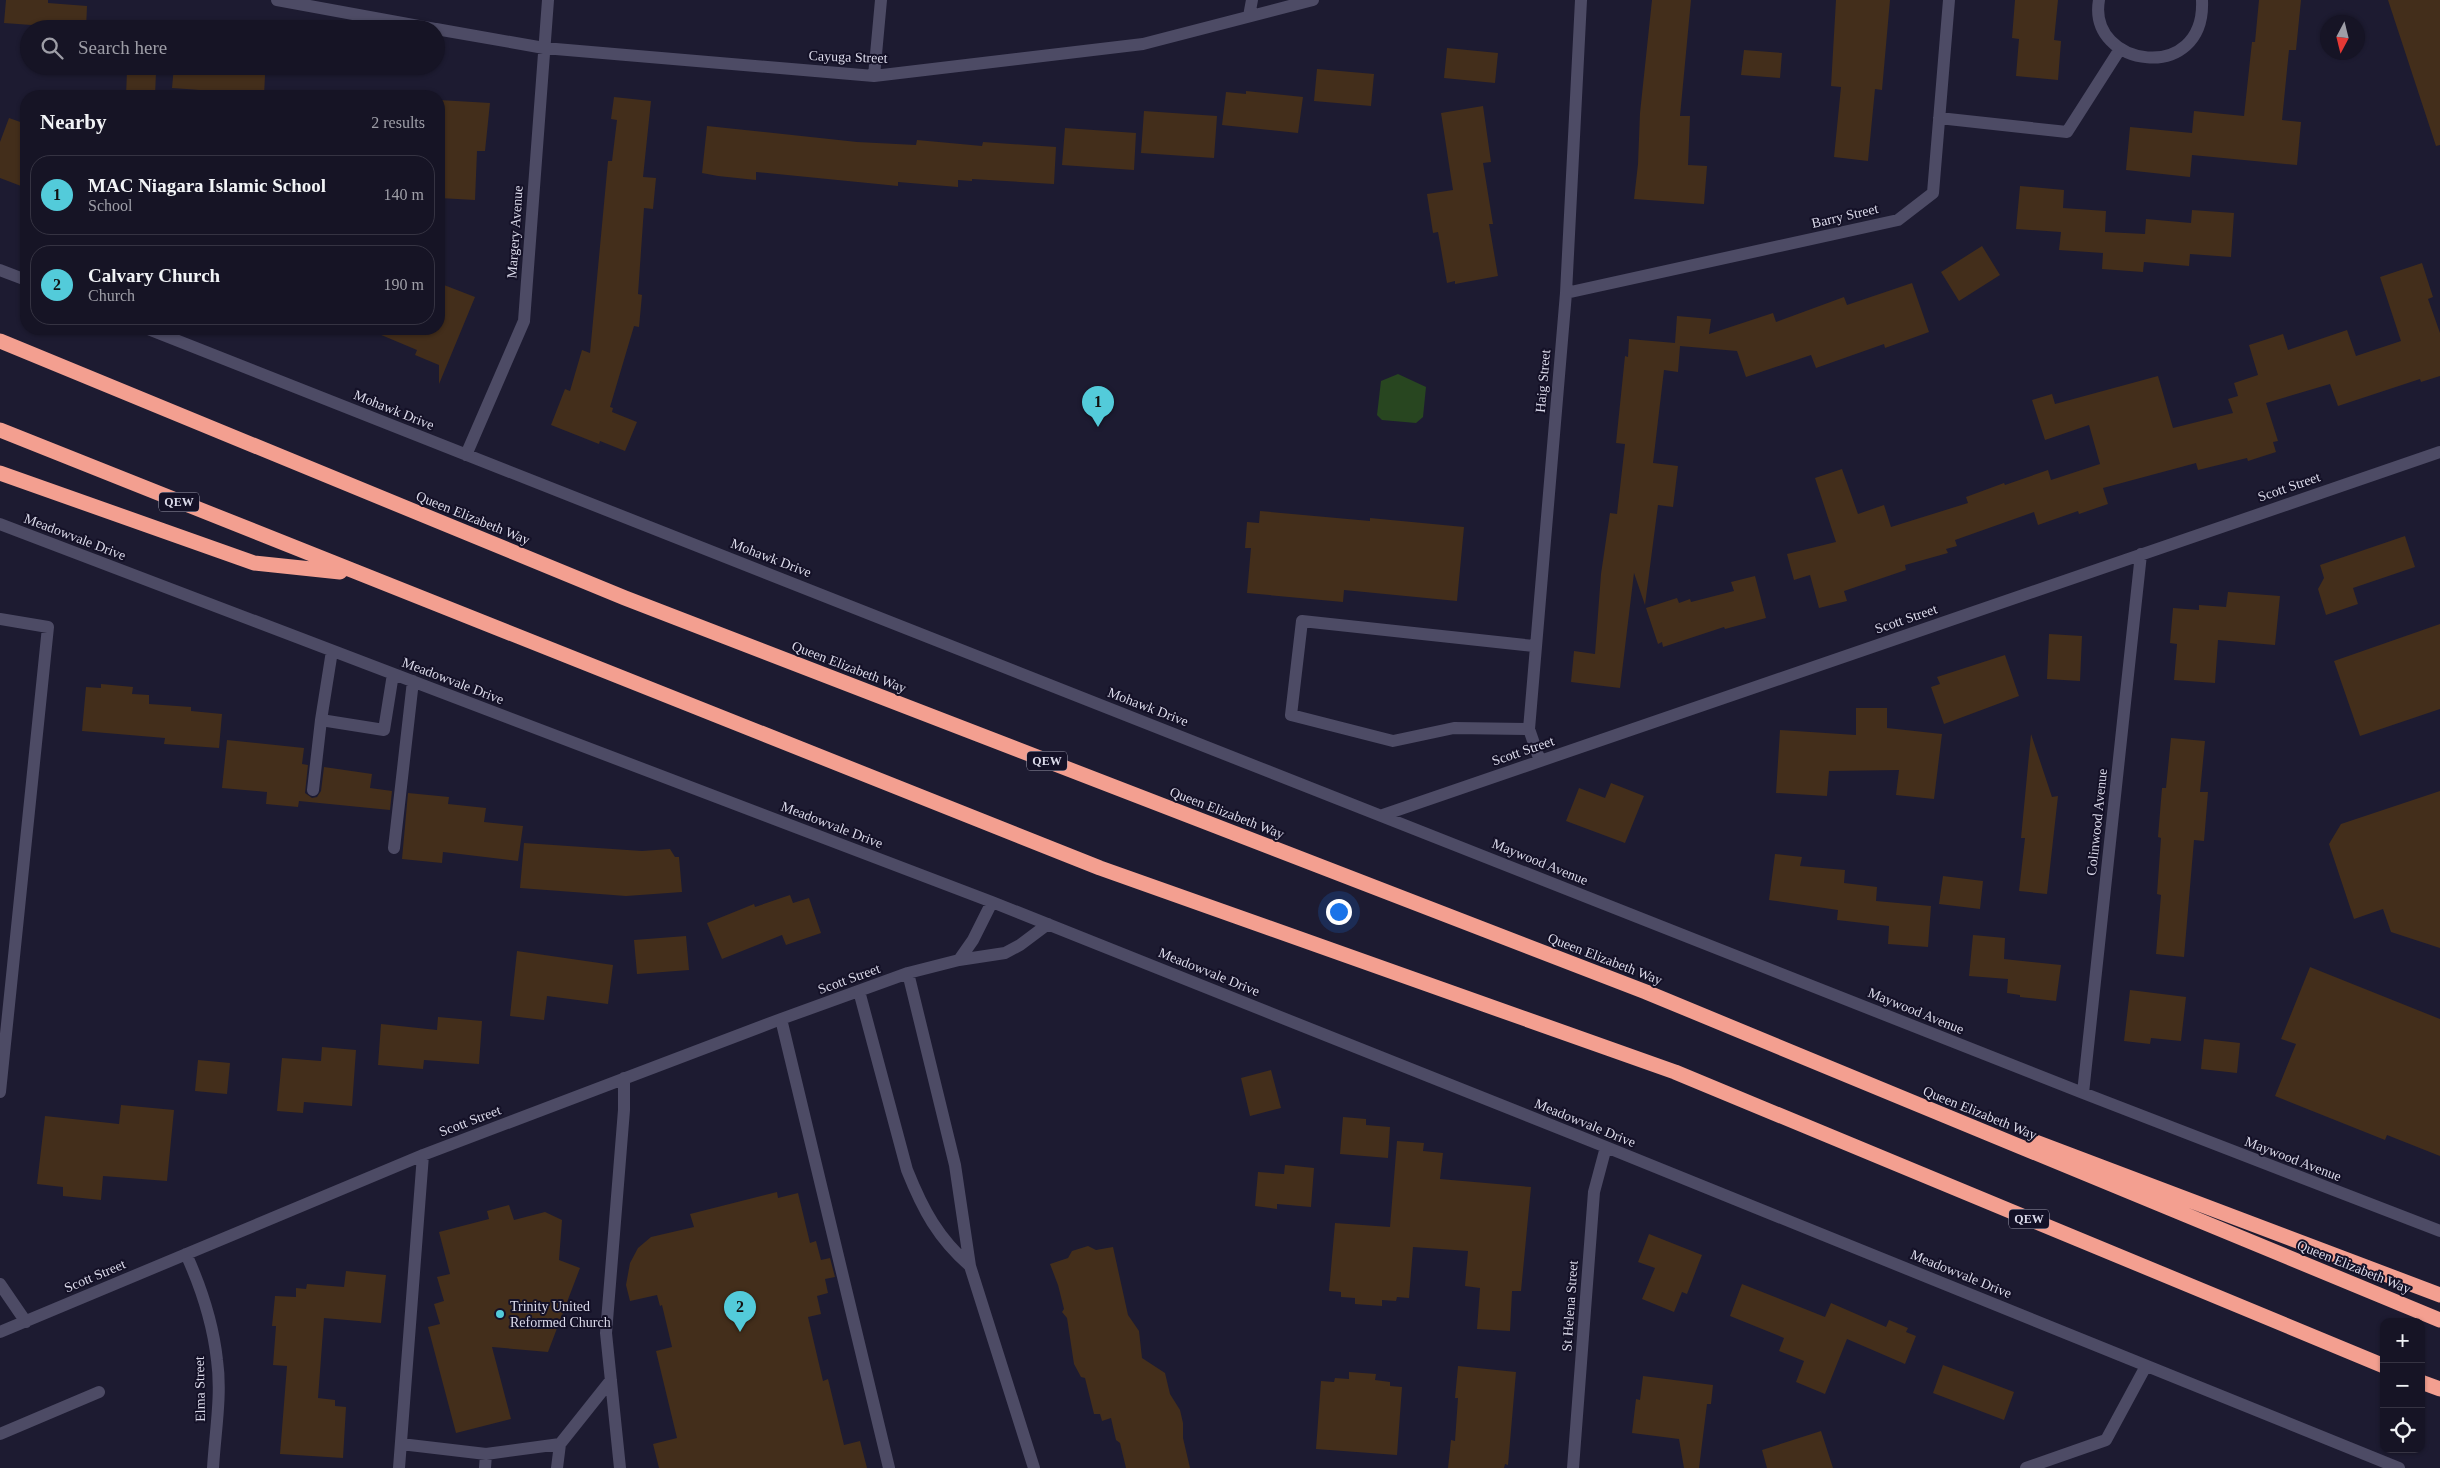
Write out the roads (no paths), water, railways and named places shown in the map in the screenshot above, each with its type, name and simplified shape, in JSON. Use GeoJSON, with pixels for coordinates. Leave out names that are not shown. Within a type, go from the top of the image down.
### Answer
{"type":"FeatureCollection","features":[{"type":"Feature","properties":{"kind":"highway","name":"Queen Elizabeth Way"},"geometry":{"type":"LineString","coordinates":[[0,342],[625,598],[1646,992],[2440,1320]]}},
{"type":"Feature","properties":{"kind":"highway","name":"QEW"},"geometry":{"type":"LineString","coordinates":[[0,430],[1100,868],[1675,1072],[2380,1364]]}},
{"type":"Feature","properties":{"kind":"highway"},"geometry":{"type":"LineString","coordinates":[[0,473],[254,563],[358,574]]}},
{"type":"Feature","properties":{"kind":"highway"},"geometry":{"type":"LineString","coordinates":[[1744,1032],[2440,1295]]}},
{"type":"Feature","properties":{"kind":"highway"},"geometry":{"type":"LineString","coordinates":[[2425,1384],[2440,1390]]}},
{"type":"Feature","properties":{"kind":"street","name":"Cayuga Street"},"geometry":{"type":"LineString","coordinates":[[277,0],[387,20]]}},
{"type":"Feature","properties":{"kind":"street","name":"Margery Avenue"},"geometry":{"type":"LineString","coordinates":[[466,454],[524,321],[548,0]]}},
{"type":"Feature","properties":{"kind":"street"},"geometry":{"type":"LineString","coordinates":[[874,76],[881,0]]}},
{"type":"Feature","properties":{"kind":"street"},"geometry":{"type":"LineString","coordinates":[[1249,16],[1252,0]]}},
{"type":"Feature","properties":{"kind":"street","name":"Cayuga Street"},"geometry":{"type":"LineString","coordinates":[[445,31],[544,48],[874,76],[1143,44],[1313,0]]}},
{"type":"Feature","properties":{"kind":"street","name":"Haig Street"},"geometry":{"type":"LineString","coordinates":[[1540,761],[1528,730],[1566,294],[1581,0]]}},
{"type":"Feature","properties":{"kind":"street","name":"Barry Street"},"geometry":{"type":"LineString","coordinates":[[1566,294],[1898,220],[1933,193],[1949,0]]}},
{"type":"Feature","properties":{"kind":"street"},"geometry":{"type":"LineString","coordinates":[[2099,0],[2101,22],[2108,37],[2120,49],[2137,57],[2154,58],[2172,54],[2187,45],[2197,31],[2203,13],[2202,0]]}},
{"type":"Feature","properties":{"kind":"street"},"geometry":{"type":"LineString","coordinates":[[1939,118],[2067,132],[2120,49]]}},
{"type":"Feature","properties":{"kind":"street"},"geometry":{"type":"LineString","coordinates":[[0,270],[20,278]]}},
{"type":"Feature","properties":{"kind":"street","name":"Mohawk Drive"},"geometry":{"type":"LineString","coordinates":[[163,335],[1383,815]]}},
{"type":"Feature","properties":{"kind":"street","name":"Scott Street"},"geometry":{"type":"LineString","coordinates":[[1383,815],[2440,452]]}},
{"type":"Feature","properties":{"kind":"street","name":"Meadowvale Drive"},"geometry":{"type":"LineString","coordinates":[[0,524],[1048,924],[1606,1147],[2399,1468]]}},
{"type":"Feature","properties":{"kind":"street","name":"Colinwood Avenue"},"geometry":{"type":"LineString","coordinates":[[2083,1093],[2141,554]]}},
{"type":"Feature","properties":{"kind":"street"},"geometry":{"type":"LineString","coordinates":[[0,619],[48,627],[0,1092]]}},
{"type":"Feature","properties":{"kind":"street"},"geometry":{"type":"LineString","coordinates":[[1528,730],[1454,728],[1393,741],[1292,715],[1302,621],[1534,646]]}},
{"type":"Feature","properties":{"kind":"street"},"geometry":{"type":"LineString","coordinates":[[313,790],[332,651]]}},
{"type":"Feature","properties":{"kind":"street"},"geometry":{"type":"LineString","coordinates":[[322,720],[384,730],[393,674]]}},
{"type":"Feature","properties":{"kind":"street"},"geometry":{"type":"LineString","coordinates":[[394,848],[413,682]]}},
{"type":"Feature","properties":{"kind":"street","name":"Maywood Avenue"},"geometry":{"type":"LineString","coordinates":[[1383,815],[2083,1093],[2440,1232]]}},
{"type":"Feature","properties":{"kind":"street"},"geometry":{"type":"LineString","coordinates":[[959,960],[973,940],[992,902]]}},
{"type":"Feature","properties":{"kind":"street","name":"Scott Street"},"geometry":{"type":"LineString","coordinates":[[0,1332],[423,1155],[624,1078],[908,974],[959,960],[1005,953],[1020,945],[1048,924]]}},
{"type":"Feature","properties":{"kind":"street"},"geometry":{"type":"LineString","coordinates":[[908,974],[955,1165],[970,1266],[1034,1468]]}},
{"type":"Feature","properties":{"kind":"street"},"geometry":{"type":"LineString","coordinates":[[859,992],[907,1170],[918,1196],[948,1247],[970,1266]]}},
{"type":"Feature","properties":{"kind":"street"},"geometry":{"type":"LineString","coordinates":[[781,1020],[890,1468]]}},
{"type":"Feature","properties":{"kind":"street"},"geometry":{"type":"LineString","coordinates":[[620,1468],[606,1333],[624,1110],[624,1078]]}},
{"type":"Feature","properties":{"kind":"street","name":"St Helena Street"},"geometry":{"type":"LineString","coordinates":[[1573,1468],[1594,1192],[1606,1147]]}},
{"type":"Feature","properties":{"kind":"street"},"geometry":{"type":"LineString","coordinates":[[399,1468],[423,1155]]}},
{"type":"Feature","properties":{"kind":"street","name":"Elma Street"},"geometry":{"type":"LineString","coordinates":[[186,1254],[201,1286],[218,1361],[213,1468]]}},
{"type":"Feature","properties":{"kind":"street"},"geometry":{"type":"LineString","coordinates":[[0,1284],[26,1322]]}},
{"type":"Feature","properties":{"kind":"street"},"geometry":{"type":"LineString","coordinates":[[2026,1468],[2106,1440],[2146,1366]]}},
{"type":"Feature","properties":{"kind":"street"},"geometry":{"type":"LineString","coordinates":[[557,1468],[560,1444],[611,1380]]}},
{"type":"Feature","properties":{"kind":"street"},"geometry":{"type":"LineString","coordinates":[[0,1434],[99,1392]]}},
{"type":"Feature","properties":{"kind":"street"},"geometry":{"type":"LineString","coordinates":[[400,1444],[486,1454],[560,1444]]}},
{"type":"Feature","properties":{"kind":"street"},"geometry":{"type":"LineString","coordinates":[[484,1468],[486,1454]]}},
{"type":"Feature","properties":{"kind":"place","name":"MAC Niagara Islamic School"},"geometry":{"type":"Point","coordinates":[1098,427]}},
{"type":"Feature","properties":{"kind":"place","name":"Trinity United Reformed Church"},"geometry":{"type":"Point","coordinates":[500,1314]}},
{"type":"Feature","properties":{"kind":"place","name":"Calvary Church"},"geometry":{"type":"Point","coordinates":[740,1332]}}]}
